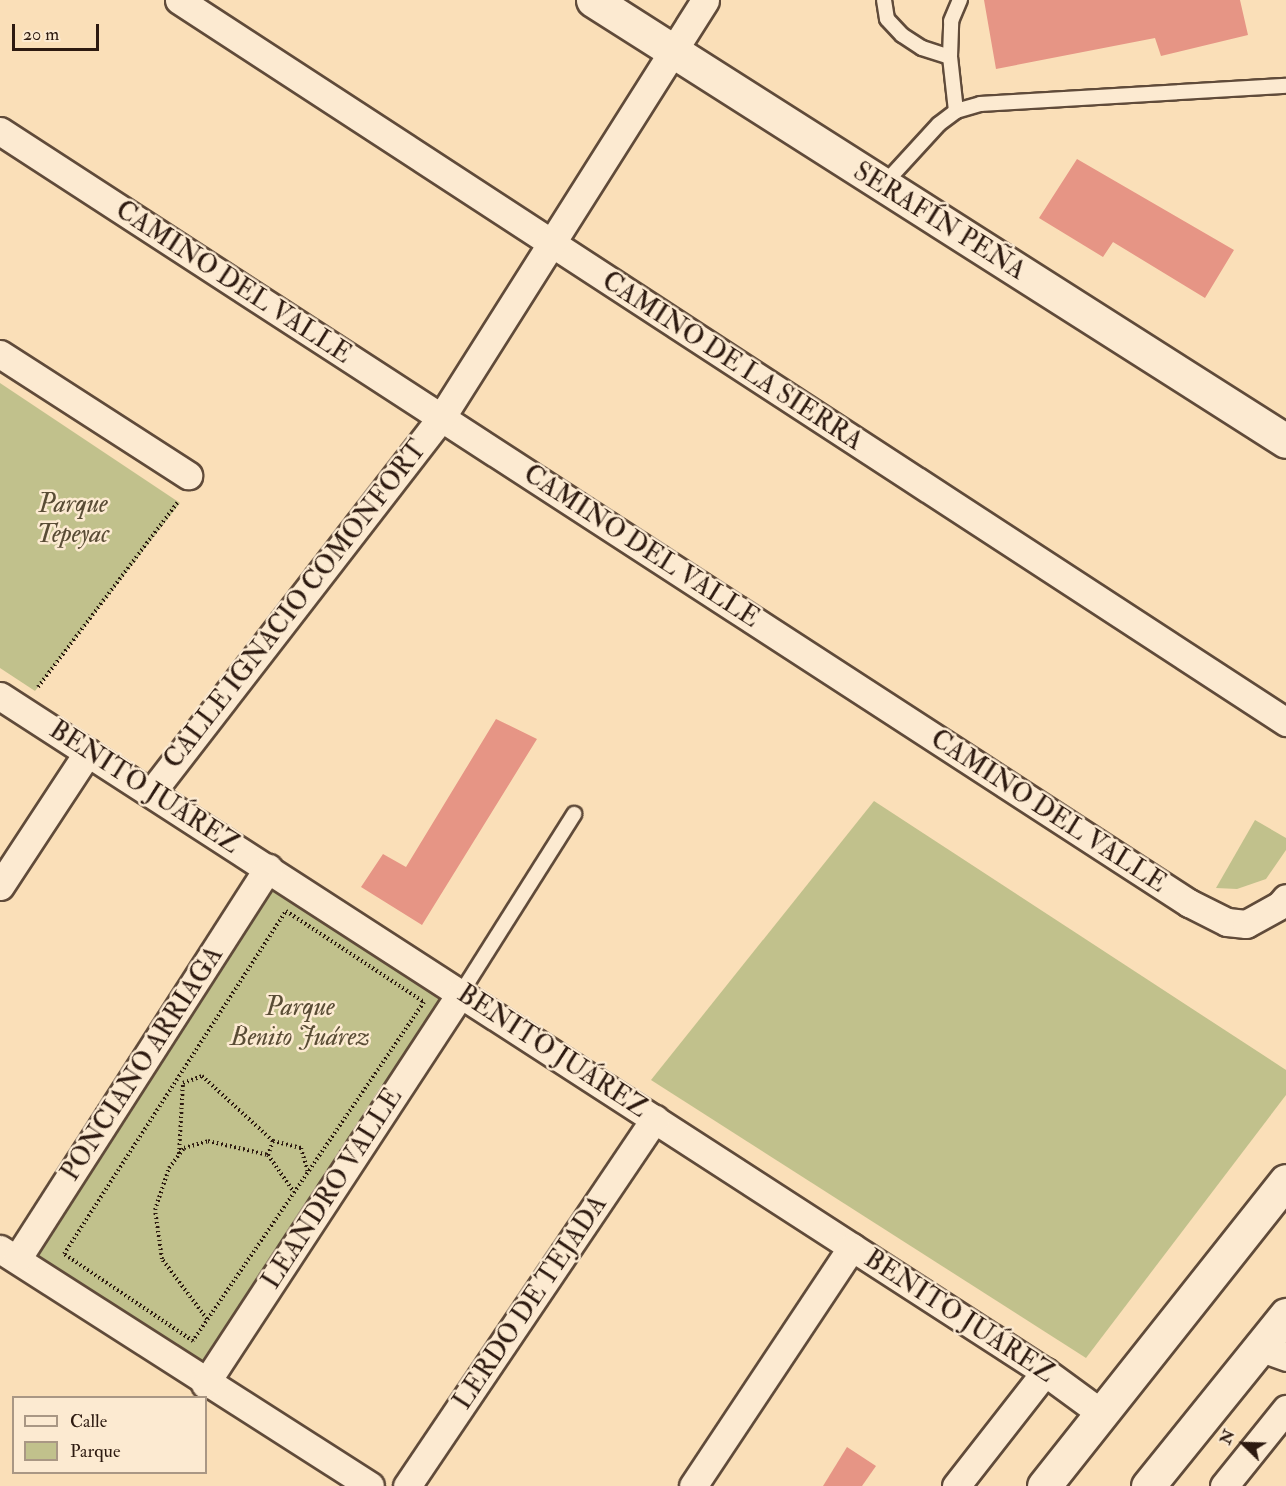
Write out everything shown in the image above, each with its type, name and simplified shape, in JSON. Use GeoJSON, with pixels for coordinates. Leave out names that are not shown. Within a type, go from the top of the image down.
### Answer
{"type":"FeatureCollection","features":[{"type":"Feature","properties":{"kind":"main road","name":"SERAFÍN PEÑA"},"geometry":{"type":"LineString","coordinates":[[593,0],[1286,441]]}},
{"type":"Feature","properties":{"kind":"main road"},"geometry":{"type":"LineString","coordinates":[[1044,1486],[1286,1181]]}},
{"type":"Feature","properties":{"kind":"main road"},"geometry":{"type":"LineString","coordinates":[[1148,1486],[1273,1352],[1286,1316]]}},
{"type":"Feature","properties":{"kind":"street","name":"CAMINO DE LA SIERRA"},"geometry":{"type":"LineString","coordinates":[[179,0],[1286,722]]}},
{"type":"Feature","properties":{"kind":"street","name":"CALLE IGNACIO COMONFORT"},"geometry":{"type":"LineString","coordinates":[[151,793],[441,418],[705,0]]}},
{"type":"Feature","properties":{"kind":"street","name":"CAMINO DEL VALLE"},"geometry":{"type":"LineString","coordinates":[[0,131],[1209,915],[1246,924],[1280,905],[1286,898]]}},
{"type":"Feature","properties":{"kind":"street"},"geometry":{"type":"LineString","coordinates":[[0,354],[188,475]]}},
{"type":"Feature","properties":{"kind":"street","name":"BENITO JUÁREZ"},"geometry":{"type":"LineString","coordinates":[[0,696],[852,1246],[1045,1372],[1101,1413]]}},
{"type":"Feature","properties":{"kind":"street"},"geometry":{"type":"LineString","coordinates":[[0,886],[88,752]]}},
{"type":"Feature","properties":{"kind":"street","name":"PONCIANO ARRIAGA"},"geometry":{"type":"LineString","coordinates":[[9,1254],[268,868]]}},
{"type":"Feature","properties":{"kind":"street","name":"LEANDRO VALLE"},"geometry":{"type":"LineString","coordinates":[[206,1384],[460,993]]}},
{"type":"Feature","properties":{"kind":"street","name":"LERDO DE TEJADA"},"geometry":{"type":"LineString","coordinates":[[407,1486],[655,1119]]}},
{"type":"Feature","properties":{"kind":"street"},"geometry":{"type":"LineString","coordinates":[[693,1486],[852,1246]]}},
{"type":"Feature","properties":{"kind":"street"},"geometry":{"type":"LineString","coordinates":[[9,1254],[206,1384],[370,1486]]}},
{"type":"Feature","properties":{"kind":"street"},"geometry":{"type":"LineString","coordinates":[[956,1486],[1045,1372]]}},
{"type":"Feature","properties":{"kind":"street"},"geometry":{"type":"LineString","coordinates":[[1224,1486],[1286,1409]]}},
{"type":"Feature","properties":{"kind":"lane"},"geometry":{"type":"LineString","coordinates":[[884,0],[887,19],[902,35],[922,48],[950,57]]}},
{"type":"Feature","properties":{"kind":"lane"},"geometry":{"type":"LineString","coordinates":[[956,111],[950,57],[951,21],[960,0]]}},
{"type":"Feature","properties":{"kind":"lane"},"geometry":{"type":"LineString","coordinates":[[883,186],[956,111],[980,104],[1286,86]]}},
{"type":"Feature","properties":{"kind":"lane"},"geometry":{"type":"LineString","coordinates":[[460,993],[574,814]]}},
{"type":"Feature","properties":{"kind":"path"},"geometry":{"type":"LineString","coordinates":[[35,690],[180,503],[171,497]]}},
{"type":"Feature","properties":{"kind":"path"},"geometry":{"type":"LineString","coordinates":[[285,911],[424,1002],[294,1192],[193,1341],[64,1254],[285,911]]}},
{"type":"Feature","properties":{"kind":"path"},"geometry":{"type":"LineString","coordinates":[[179,1155],[183,1083],[202,1076],[273,1141],[301,1148],[308,1172]]}},
{"type":"Feature","properties":{"kind":"path"},"geometry":{"type":"LineString","coordinates":[[207,1319],[162,1259],[155,1210],[169,1168],[184,1148],[208,1141],[268,1155],[294,1192]]}},
{"type":"Feature","properties":{"kind":"path"},"geometry":{"type":"LineString","coordinates":[[268,1155],[273,1141]]}},
{"type":"Feature","properties":{"kind":"green space","name":"Parque Tepeyac"},"geometry":{"type":"Polygon","coordinates":[[[0,383],[180,503],[35,691],[0,668],[0,383]]]}},
{"type":"Feature","properties":{"kind":"green space"},"geometry":{"type":"Polygon","coordinates":[[[874,801],[1286,1070],[1286,1095],[1086,1358],[651,1080],[874,801]]]}},
{"type":"Feature","properties":{"kind":"green space"},"geometry":{"type":"Polygon","coordinates":[[[1255,820],[1286,838],[1286,850],[1266,879],[1237,889],[1216,888],[1255,820]]]}},
{"type":"Feature","properties":{"kind":"green space","name":"Parque Benito Juárez"},"geometry":{"type":"Polygon","coordinates":[[[268,868],[449,995],[201,1362],[29,1250],[268,868]]]}},
{"type":"Feature","properties":{"kind":"building"},"geometry":{"type":"Polygon","coordinates":[[[984,0],[1240,0],[1248,35],[1161,56],[1155,38],[996,69],[984,0]]]}},
{"type":"Feature","properties":{"kind":"building"},"geometry":{"type":"Polygon","coordinates":[[[1077,159],[1234,250],[1205,298],[1113,242],[1103,257],[1039,218],[1077,159]]]}},
{"type":"Feature","properties":{"kind":"building"},"geometry":{"type":"Polygon","coordinates":[[[496,719],[537,739],[422,925],[361,887],[383,854],[406,867],[496,719]]]}},
{"type":"Feature","properties":{"kind":"building"},"geometry":{"type":"Polygon","coordinates":[[[847,1447],[876,1466],[862,1486],[823,1486],[847,1447]]]}}]}
